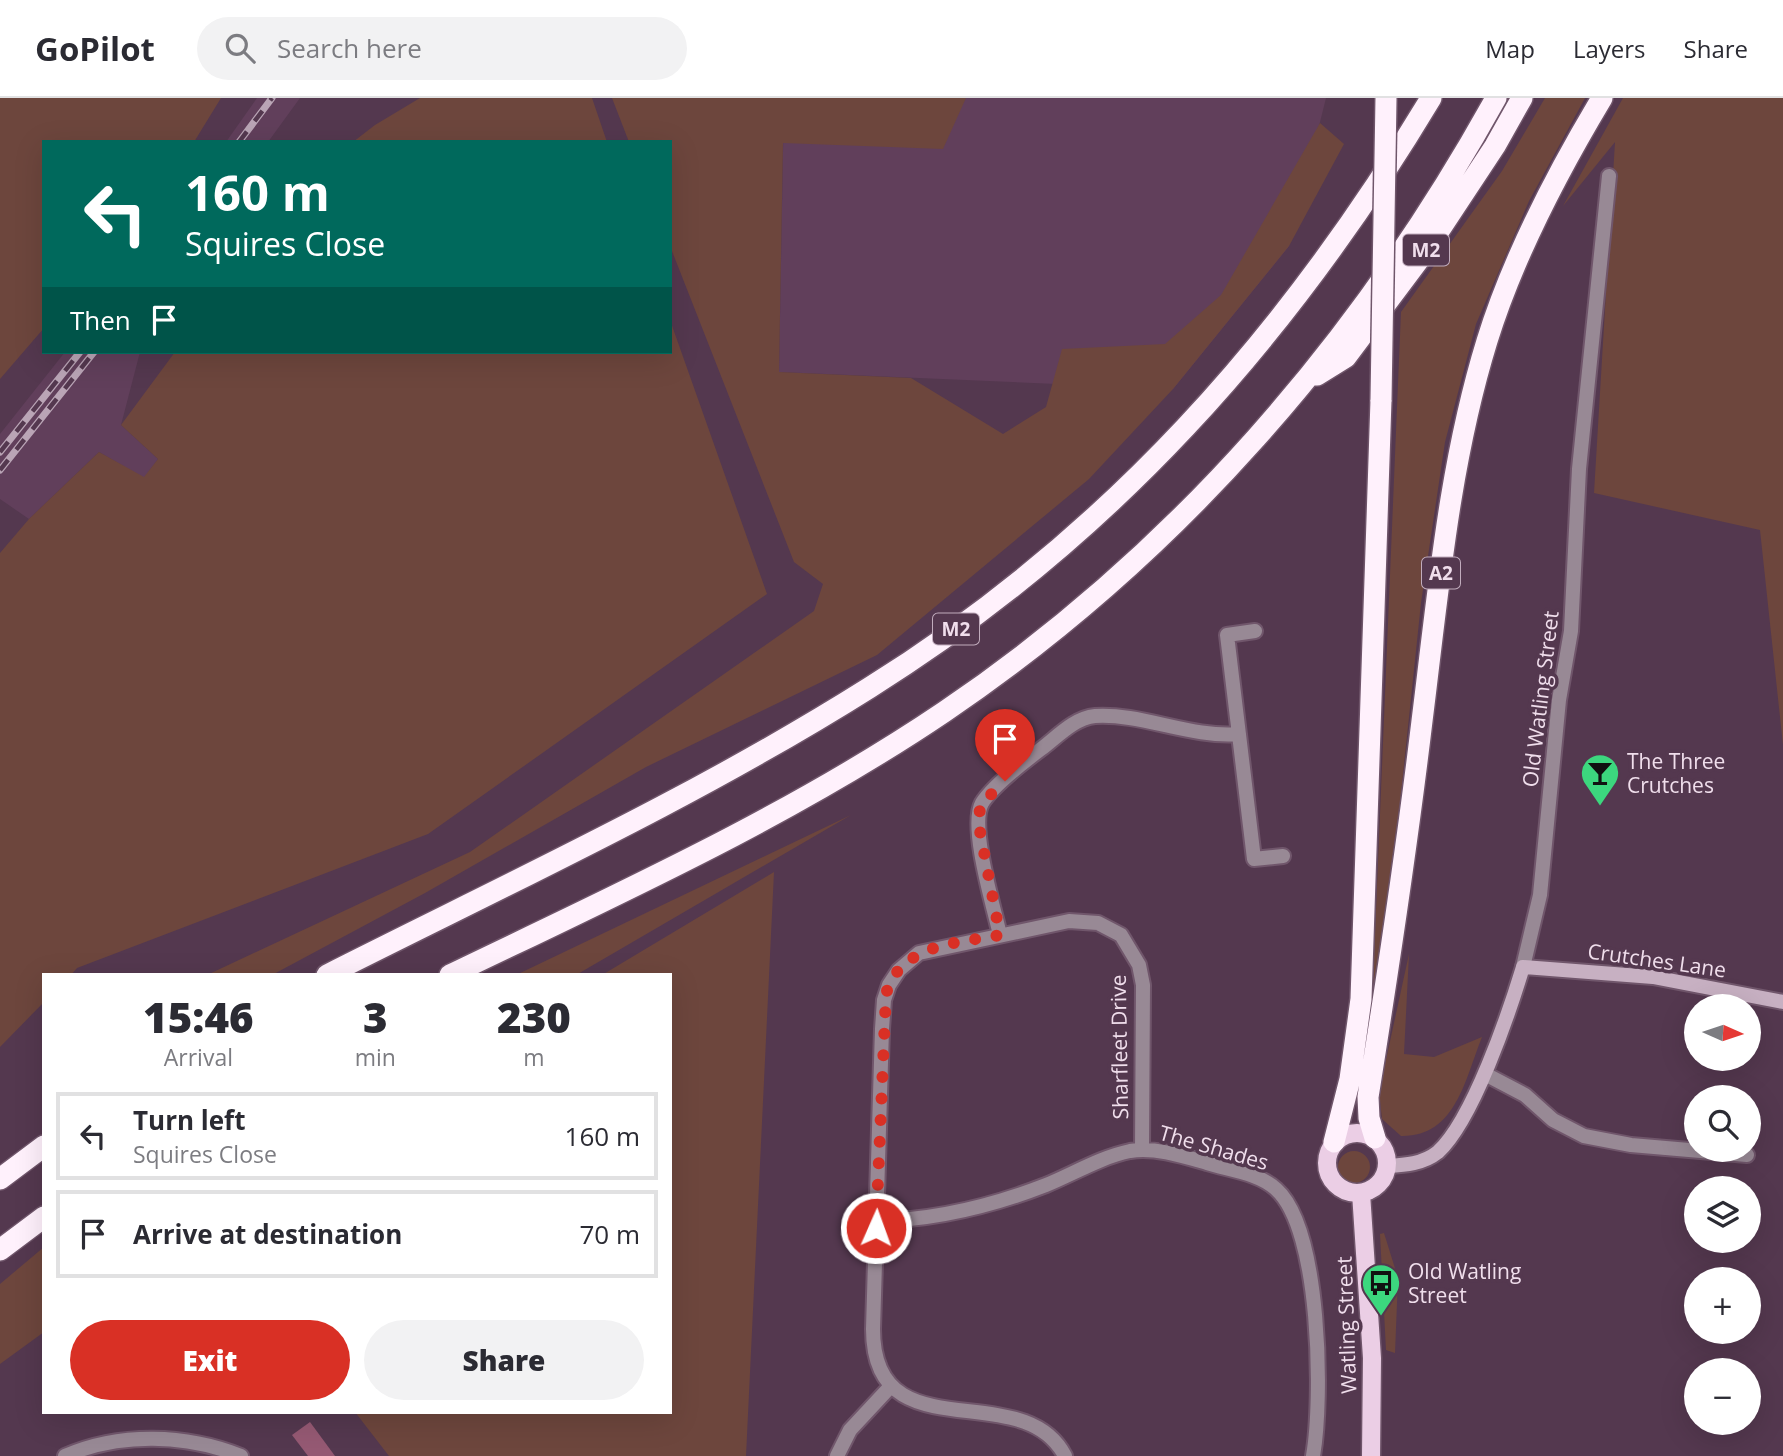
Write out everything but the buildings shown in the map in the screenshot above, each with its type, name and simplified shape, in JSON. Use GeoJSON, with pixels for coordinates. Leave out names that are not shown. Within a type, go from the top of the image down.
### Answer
{"type":"FeatureCollection","features":[{"type":"Feature","properties":{"kind":"highway"},"geometry":{"type":"LineString","coordinates":[[1334,1142],[1356,1045],[1362,989],[1381,400],[1386,98]]}},
{"type":"Feature","properties":{"kind":"highway","name":"M2"},"geometry":{"type":"LineString","coordinates":[[331,973],[769,749],[904,665],[1024,578],[1133,482],[1223,388],[1303,291],[1352,225],[1431,98]]}},
{"type":"Feature","properties":{"kind":"highway","name":"M2"},"geometry":{"type":"LineString","coordinates":[[454,973],[797,801],[943,712],[1022,657],[1118,578],[1208,492],[1307,382],[1427,214],[1496,98]]}},
{"type":"Feature","properties":{"kind":"highway","name":"M2"},"geometry":{"type":"LineString","coordinates":[[1307,382],[1346,357],[1427,249],[1495,146],[1522,98]]}},
{"type":"Feature","properties":{"kind":"highway","name":"A2"},"geometry":{"type":"LineString","coordinates":[[1375,1138],[1369,1118],[1368,1097],[1404,871],[1450,505],[1465,421],[1488,339],[1523,250],[1602,98]]}},
{"type":"Feature","properties":{"kind":"highway"},"geometry":{"type":"LineString","coordinates":[[0,1179],[42,1148]]}},
{"type":"Feature","properties":{"kind":"highway"},"geometry":{"type":"LineString","coordinates":[[0,1250],[42,1218]]}},
{"type":"Feature","properties":{"kind":"main road"},"geometry":{"type":"LineString","coordinates":[[1350,1133],[1367,1134],[1375,1138],[1385,1152],[1387,1166],[1376,1187],[1362,1193],[1343,1190],[1329,1177],[1326,1158],[1334,1142],[1350,1133]]}},
{"type":"Feature","properties":{"kind":"main road","name":"Watling Street"},"geometry":{"type":"LineString","coordinates":[[1362,1193],[1371,1320],[1371,1456]]}},
{"type":"Feature","properties":{"kind":"street","name":"Old Watling Street"},"geometry":{"type":"LineString","coordinates":[[1387,1166],[1412,1164],[1438,1151],[1460,1121],[1485,1074],[1523,967],[1540,895],[1559,700],[1571,631],[1580,469],[1609,176]]}},
{"type":"Feature","properties":{"kind":"street"},"geometry":{"type":"LineString","coordinates":[[1255,631],[1227,635],[1254,859],[1283,856]]}},
{"type":"Feature","properties":{"kind":"street"},"geometry":{"type":"LineString","coordinates":[[1000,935],[980,839],[979,811],[985,799],[1036,753],[1072,725],[1095,716],[1216,735],[1239,734]]}},
{"type":"Feature","properties":{"kind":"street","name":"Sharfleet Drive"},"geometry":{"type":"LineString","coordinates":[[890,1387],[878,1368],[873,1347],[882,1030],[887,989],[899,970],[919,953],[1000,935],[1082,920],[1108,927],[1130,946],[1143,985],[1142,1150]]}},
{"type":"Feature","properties":{"kind":"street","name":"Crutches Lane"},"geometry":{"type":"LineString","coordinates":[[1523,967],[1653,977],[1783,1002]]}},
{"type":"Feature","properties":{"kind":"street"},"geometry":{"type":"LineString","coordinates":[[1485,1074],[1528,1097],[1561,1125],[1591,1138],[1684,1150]]}},
{"type":"Feature","properties":{"kind":"street","name":"The Shades"},"geometry":{"type":"LineString","coordinates":[[876,1221],[918,1219],[980,1207],[1043,1186],[1116,1155],[1142,1150],[1197,1160],[1263,1180],[1281,1193],[1289,1205],[1313,1293],[1318,1386],[1313,1456]]}},
{"type":"Feature","properties":{"kind":"street"},"geometry":{"type":"LineString","coordinates":[[837,1456],[850,1430],[890,1387],[920,1405],[1030,1423],[1052,1437],[1065,1456]]}},
{"type":"Feature","properties":{"kind":"street"},"geometry":{"type":"LineString","coordinates":[[65,1456],[79,1450],[150,1439],[185,1439],[240,1456]]}},
{"type":"Feature","properties":{"kind":"shaded area"},"geometry":{"type":"Polygon","coordinates":[[[0,98],[221,98],[195,140],[42,140],[42,330],[0,379],[0,98]]]}},
{"type":"Feature","properties":{"kind":"shaded area"},"geometry":{"type":"Polygon","coordinates":[[[257,98],[300,98],[269,140],[227,140],[257,98]]]}},
{"type":"Feature","properties":{"kind":"shaded area"},"geometry":{"type":"Polygon","coordinates":[[[420,98],[592,98],[606,140],[356,140],[420,98]]]}},
{"type":"Feature","properties":{"kind":"shaded area"},"geometry":{"type":"Polygon","coordinates":[[[612,98],[966,98],[943,149],[783,143],[779,372],[911,378],[1003,434],[1046,407],[1062,349],[1165,344],[1221,295],[1320,123],[1344,144],[1289,246],[1173,389],[1089,479],[877,655],[646,767],[425,893],[276,973],[211,973],[470,852],[814,611],[823,584],[794,562],[672,251],[672,140],[628,140],[612,98]]]}},
{"type":"Feature","properties":{"kind":"shaded area"},"geometry":{"type":"Polygon","coordinates":[[[784,98],[1326,98],[1289,246],[1173,389],[779,372],[784,98]]]}},
{"type":"Feature","properties":{"kind":"shaded area"},"geometry":{"type":"Polygon","coordinates":[[[1545,98],[1585,98],[1529,201],[1476,324],[1445,442],[1421,603],[1400,803],[1372,1006],[1401,312],[1502,171],[1545,98]]]}},
{"type":"Feature","properties":{"kind":"shaded area"},"geometry":{"type":"Polygon","coordinates":[[[1623,98],[1783,98],[1783,745],[1760,530],[1594,493],[1615,142],[1563,206],[1623,98]]]}},
{"type":"Feature","properties":{"kind":"shaded area"},"geometry":{"type":"Polygon","coordinates":[[[672,326],[767,594],[428,834],[77,968],[73,973],[42,973],[42,1004],[0,1047],[0,553],[29,519],[99,452],[144,477],[158,459],[121,425],[174,354],[672,354],[672,326]]]}},
{"type":"Feature","properties":{"kind":"shaded area"},"geometry":{"type":"Polygon","coordinates":[[[63,354],[139,354],[121,425],[158,459],[144,478],[99,452],[29,519],[0,499],[0,434],[63,354]]]}},
{"type":"Feature","properties":{"kind":"shaded area"},"geometry":{"type":"Polygon","coordinates":[[[851,815],[579,973],[520,973],[851,815]]]}},
{"type":"Feature","properties":{"kind":"shaded area"},"geometry":{"type":"Polygon","coordinates":[[[774,872],[746,1456],[389,1456],[357,1414],[672,1414],[672,973],[605,973],[774,872]]]}},
{"type":"Feature","properties":{"kind":"shaded area"},"geometry":{"type":"Polygon","coordinates":[[[1409,954],[1404,1054],[1434,1057],[1482,1037],[1456,1103],[1446,1116],[1434,1127],[1420,1134],[1401,1136],[1382,1119],[1379,1092],[1409,954]]]}},
{"type":"Feature","properties":{"kind":"shaded area"},"geometry":{"type":"Polygon","coordinates":[[[1354,1151],[1365,1156],[1370,1167],[1365,1178],[1354,1183],[1343,1178],[1338,1167],[1343,1156],[1354,1151]]]}},
{"type":"Feature","properties":{"kind":"shaded area"},"geometry":{"type":"Polygon","coordinates":[[[1384,1233],[1398,1278],[1395,1353],[1386,1350],[1380,1234],[1384,1233]]]}},
{"type":"Feature","properties":{"kind":"shaded area"},"geometry":{"type":"Polygon","coordinates":[[[42,1249],[42,1333],[0,1364],[0,1284],[42,1249]]]}},
{"type":"Feature","properties":{"kind":"railway"},"geometry":{"type":"LineString","coordinates":[[240,140],[272,98]]}},
{"type":"Feature","properties":{"kind":"railway"},"geometry":{"type":"LineString","coordinates":[[0,452],[78,354]]}},
{"type":"Feature","properties":{"kind":"railway"},"geometry":{"type":"LineString","coordinates":[[0,470],[92,354]]}},
{"type":"Feature","properties":{"kind":"place","name":"The Three Crutches"},"geometry":{"type":"Point","coordinates":[1600,807]}},
{"type":"Feature","properties":{"kind":"place","name":"Old Watling Street"},"geometry":{"type":"Point","coordinates":[1381,1317]}},
{"type":"Feature","properties":{"kind":"route"},"geometry":{"type":"LineString","coordinates":[[876,1228],[882,1030],[887,989],[899,970],[919,953],[1000,935],[978,821],[981,804],[1005,781]]}}]}
